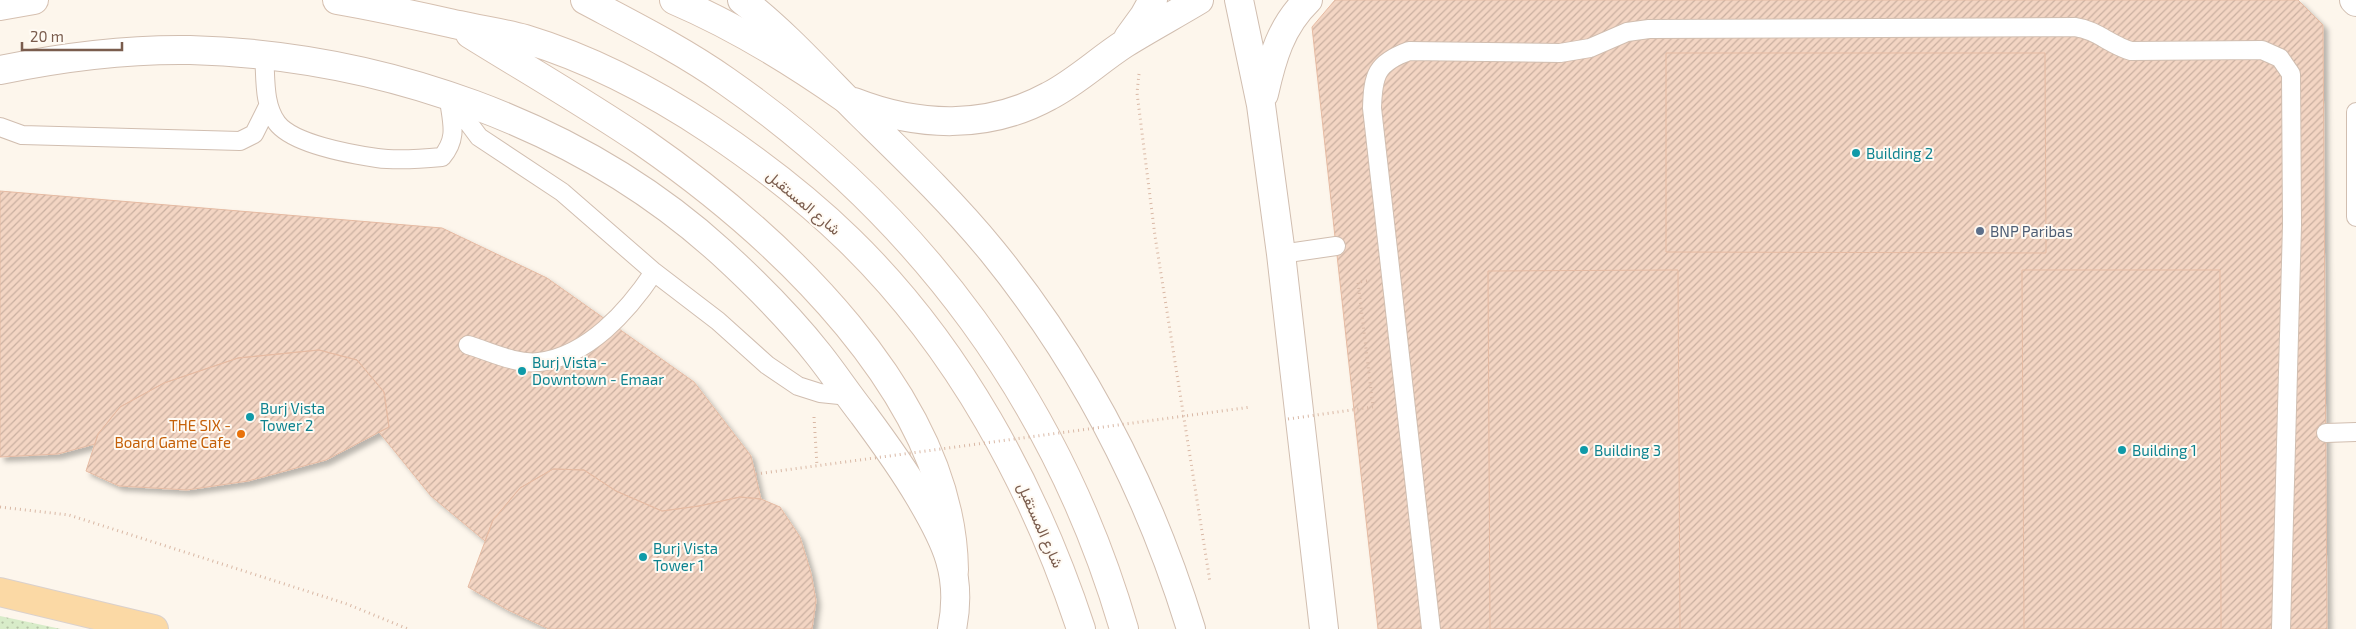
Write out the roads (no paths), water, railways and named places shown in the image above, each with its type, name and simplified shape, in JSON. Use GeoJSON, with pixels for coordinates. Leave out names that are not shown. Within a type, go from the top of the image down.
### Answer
{"type":"FeatureCollection","features":[{"type":"Feature","properties":{"kind":"main road"},"geometry":{"type":"LineString","coordinates":[[0,592],[154,629]]}},
{"type":"Feature","properties":{"kind":"street"},"geometry":{"type":"LineString","coordinates":[[0,6],[34,0]]}},
{"type":"Feature","properties":{"kind":"street","name":"شارع المستقبل"},"geometry":{"type":"LineString","coordinates":[[337,0],[525,39],[596,66],[665,100],[732,145],[793,190],[850,241],[901,297],[936,343],[989,422],[1045,530],[1081,629]]}},
{"type":"Feature","properties":{"kind":"street"},"geometry":{"type":"LineString","coordinates":[[585,0],[656,38],[725,80],[783,122],[851,180],[907,237],[964,307],[1006,365],[1046,435],[1081,508],[1110,583],[1124,629]]}},
{"type":"Feature","properties":{"kind":"street"},"geometry":{"type":"LineString","coordinates":[[674,0],[749,36],[799,66],[846,99],[880,112],[913,120],[948,122],[983,119],[1016,111],[1048,97],[1123,45],[1199,0]]}},
{"type":"Feature","properties":{"kind":"street"},"geometry":{"type":"LineString","coordinates":[[742,0],[790,41],[917,169],[985,243],[1025,293],[1056,338],[1112,433],[1169,561],[1191,629]]}},
{"type":"Feature","properties":{"kind":"street"},"geometry":{"type":"LineString","coordinates":[[1123,45],[1153,0]]}},
{"type":"Feature","properties":{"kind":"street"},"geometry":{"type":"LineString","coordinates":[[1239,0],[1261,105],[1281,254],[1324,629]]}},
{"type":"Feature","properties":{"kind":"street"},"geometry":{"type":"LineString","coordinates":[[1261,105],[1273,54],[1287,25],[1308,0]]}},
{"type":"Feature","properties":{"kind":"street"},"geometry":{"type":"LineString","coordinates":[[454,24],[609,120],[682,170],[764,240],[845,322],[876,362],[899,398],[936,474],[949,514],[953,541],[956,603],[952,629]]}},
{"type":"Feature","properties":{"kind":"street"},"geometry":{"type":"LineString","coordinates":[[0,70],[63,58],[126,52],[189,50],[264,55],[314,62],[375,75],[449,97],[518,122],[592,160],[642,190],[681,219],[754,283],[818,354],[897,460],[940,531],[954,570]]}},
{"type":"Feature","properties":{"kind":"street"},"geometry":{"type":"LineString","coordinates":[[1315,629],[1320,595]]}},
{"type":"Feature","properties":{"kind":"lane"},"geometry":{"type":"LineString","coordinates":[[1431,629],[1372,108],[1372,88],[1377,70],[1391,58],[1408,51],[1560,53],[1590,48],[1626,32],[1649,28],[2075,27],[2092,30],[2116,46],[2131,51],[2262,50],[2271,53],[2286,65],[2292,84],[2292,225],[2281,629]]}},
{"type":"Feature","properties":{"kind":"lane"},"geometry":{"type":"LineString","coordinates":[[264,55],[268,106],[277,124],[298,139],[377,158],[442,158],[452,146],[453,127],[449,97]]}},
{"type":"Feature","properties":{"kind":"lane"},"geometry":{"type":"LineString","coordinates":[[449,97],[479,137],[562,192],[654,272],[718,321],[767,365],[798,386],[820,393],[849,396]]}},
{"type":"Feature","properties":{"kind":"lane"},"geometry":{"type":"LineString","coordinates":[[0,127],[22,135],[240,141],[254,134],[268,106]]}},
{"type":"Feature","properties":{"kind":"lane"},"geometry":{"type":"LineString","coordinates":[[2356,112],[2356,217]]}},
{"type":"Feature","properties":{"kind":"lane"},"geometry":{"type":"LineString","coordinates":[[1281,254],[1336,246]]}},
{"type":"Feature","properties":{"kind":"lane"},"geometry":{"type":"LineString","coordinates":[[468,345],[525,361],[538,362],[564,355],[603,332],[617,320],[636,299],[654,272]]}},
{"type":"Feature","properties":{"kind":"lane"},"geometry":{"type":"LineString","coordinates":[[2326,433],[2356,432]]}},
{"type":"Feature","properties":{"kind":"place","name":"Building 2"},"geometry":{"type":"Point","coordinates":[1856,153]}},
{"type":"Feature","properties":{"kind":"place","name":"BNP Paribas"},"geometry":{"type":"Point","coordinates":[1980,231]}},
{"type":"Feature","properties":{"kind":"place","name":"Burj Vista - Downtown - Emaar"},"geometry":{"type":"Point","coordinates":[522,371]}},
{"type":"Feature","properties":{"kind":"place","name":"Burj Vista Tower 2"},"geometry":{"type":"Point","coordinates":[250,417]}},
{"type":"Feature","properties":{"kind":"place","name":"THE SIX - Board Game Cafe"},"geometry":{"type":"Point","coordinates":[241,434]}},
{"type":"Feature","properties":{"kind":"place","name":"Building 3"},"geometry":{"type":"Point","coordinates":[1584,450]}},
{"type":"Feature","properties":{"kind":"place","name":"Building 1"},"geometry":{"type":"Point","coordinates":[2122,450]}},
{"type":"Feature","properties":{"kind":"place","name":"Burj Vista Tower 1"},"geometry":{"type":"Point","coordinates":[643,557]}}]}
